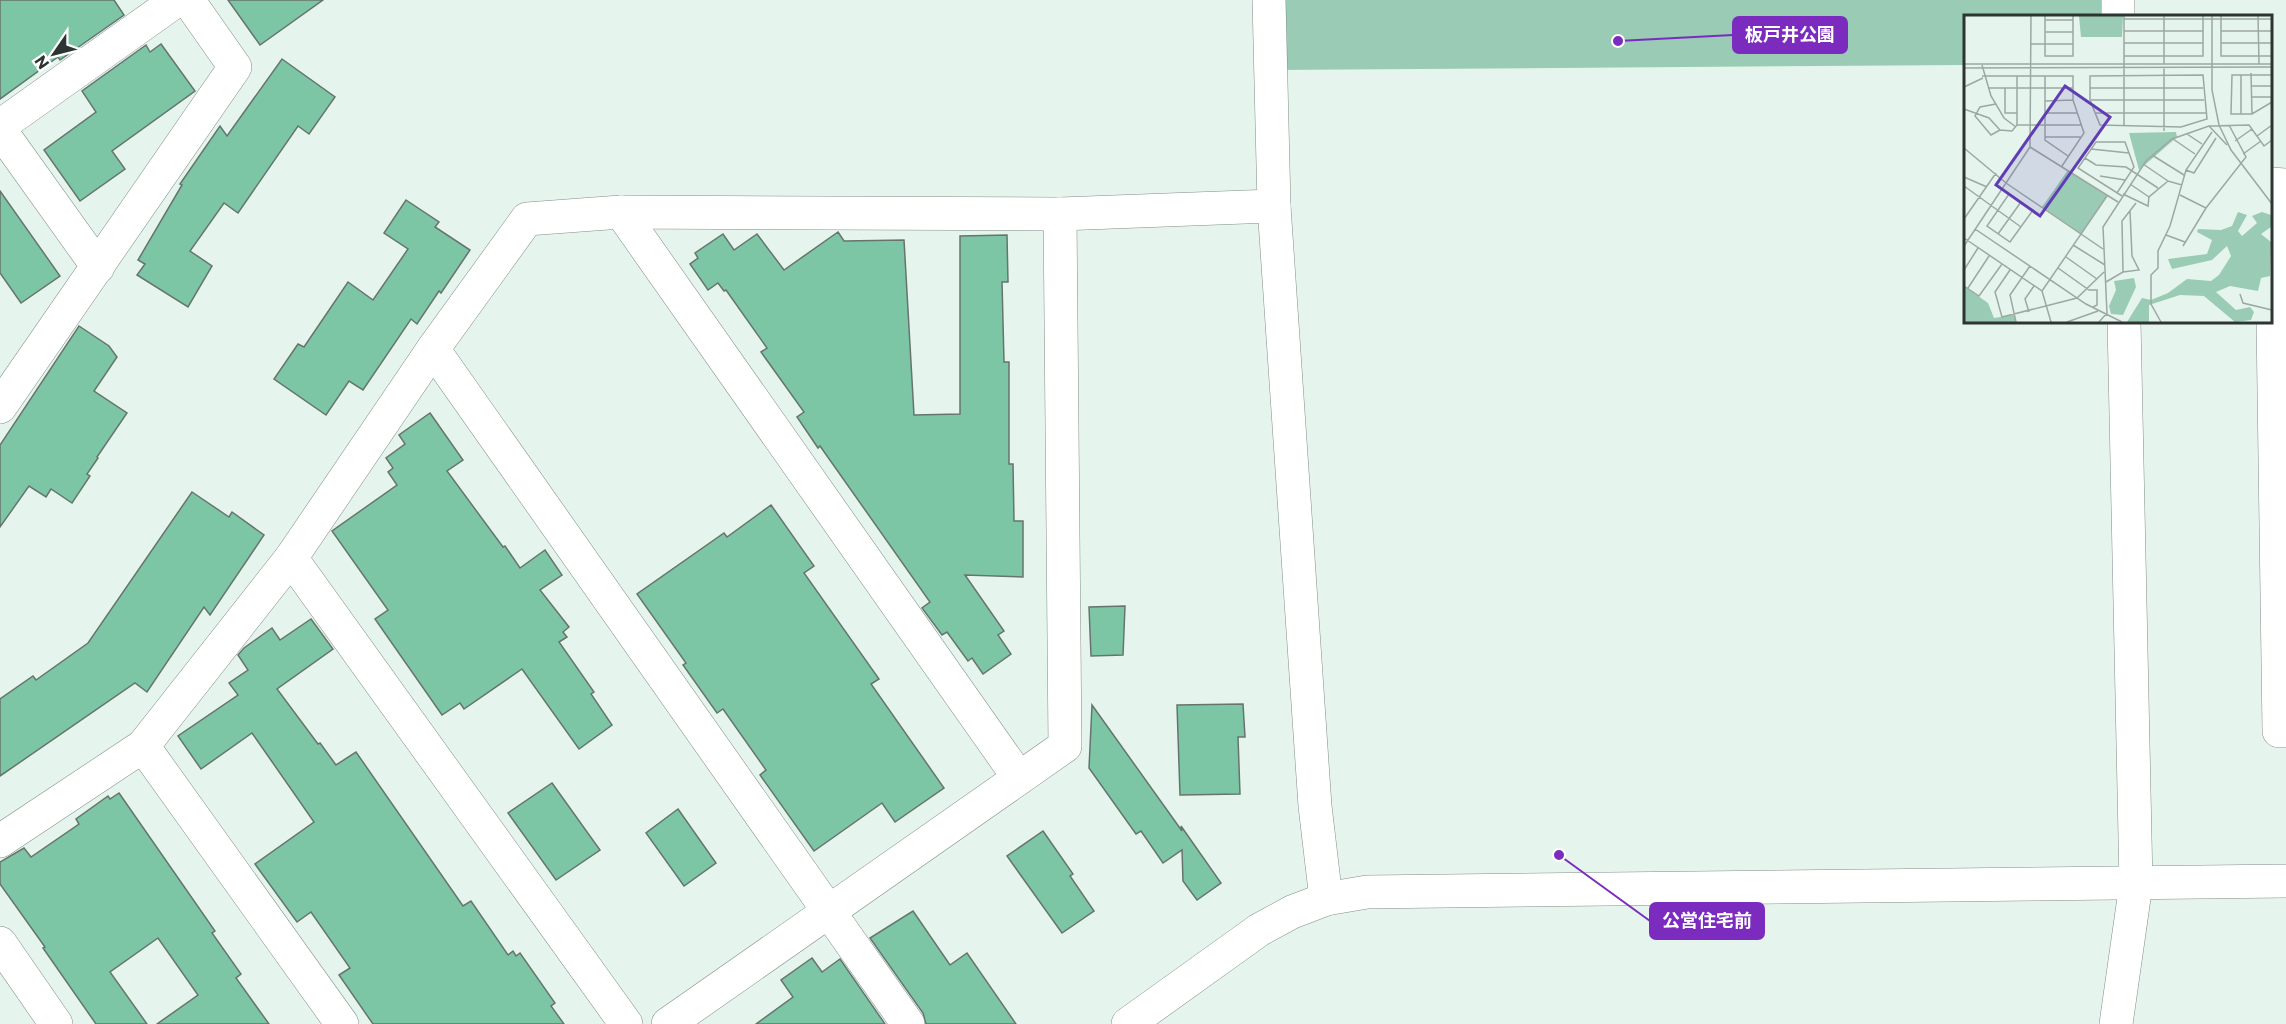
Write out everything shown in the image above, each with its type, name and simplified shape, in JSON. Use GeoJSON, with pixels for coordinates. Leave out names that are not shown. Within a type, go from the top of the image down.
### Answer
{"type":"FeatureCollection","features":[{"type":"Feature","properties":{"kind":"street"},"geometry":{"type":"LineString","coordinates":[[98,267],[0,128],[177,0]]}},
{"type":"Feature","properties":{"kind":"street"},"geometry":{"type":"LineString","coordinates":[[0,407],[235,67],[188,0]]}},
{"type":"Feature","properties":{"kind":"street"},"geometry":{"type":"LineString","coordinates":[[1269,0],[1275,206],[1315,795],[1326,899]]}},
{"type":"Feature","properties":{"kind":"street"},"geometry":{"type":"LineString","coordinates":[[2286,185],[2271,184],[2281,458],[2279,731],[2286,731]]}},
{"type":"Feature","properties":{"kind":"street"},"geometry":{"type":"LineString","coordinates":[[0,841],[143,746],[291,558],[433,349],[527,219],[621,212],[1060,214],[1275,206]]}},
{"type":"Feature","properties":{"kind":"street"},"geometry":{"type":"LineString","coordinates":[[621,212],[1019,778]]}},
{"type":"Feature","properties":{"kind":"street"},"geometry":{"type":"LineString","coordinates":[[668,1024],[1065,746],[1060,214]]}},
{"type":"Feature","properties":{"kind":"street"},"geometry":{"type":"LineString","coordinates":[[2116,1024],[2136,884],[2124,322]]}},
{"type":"Feature","properties":{"kind":"street"},"geometry":{"type":"LineString","coordinates":[[433,349],[831,911],[908,1024]]}},
{"type":"Feature","properties":{"kind":"street"},"geometry":{"type":"LineString","coordinates":[[291,558],[626,1024]]}},
{"type":"Feature","properties":{"kind":"street"},"geometry":{"type":"LineString","coordinates":[[143,746],[342,1024]]}},
{"type":"Feature","properties":{"kind":"street"},"geometry":{"type":"LineString","coordinates":[[1128,1024],[1259,930],[1292,912],[1326,899],[1367,892],[2286,881]]}},
{"type":"Feature","properties":{"kind":"street"},"geometry":{"type":"LineString","coordinates":[[0,943],[56,1024]]}},
{"type":"Feature","properties":{"kind":"green space"},"geometry":{"type":"Polygon","coordinates":[[[1269,0],[2118,0],[2118,15],[1964,15],[1964,65],[1272,70],[1269,0]]]}},
{"type":"Feature","properties":{"kind":"building"},"geometry":{"type":"Polygon","coordinates":[[[0,0],[114,0],[124,15],[60,60],[58,57],[0,99],[0,0]]]}},
{"type":"Feature","properties":{"kind":"building"},"geometry":{"type":"Polygon","coordinates":[[[228,0],[323,0],[260,45],[228,0]]]}},
{"type":"Feature","properties":{"kind":"building"},"geometry":{"type":"Polygon","coordinates":[[[161,44],[195,91],[112,151],[125,169],[80,201],[44,150],[96,112],[82,91],[146,45],[150,52],[161,44]]]}},
{"type":"Feature","properties":{"kind":"building"},"geometry":{"type":"Polygon","coordinates":[[[282,59],[335,97],[309,134],[298,126],[238,213],[224,203],[190,251],[212,266],[188,307],[137,275],[145,264],[138,260],[182,185],[180,184],[220,126],[227,136],[282,59]]]}},
{"type":"Feature","properties":{"kind":"building"},"geometry":{"type":"Polygon","coordinates":[[[0,191],[60,276],[21,303],[0,273],[0,191]]]}},
{"type":"Feature","properties":{"kind":"building"},"geometry":{"type":"Polygon","coordinates":[[[406,200],[439,222],[435,227],[470,250],[417,324],[411,319],[363,390],[349,381],[326,415],[274,379],[298,344],[304,347],[348,282],[373,300],[408,249],[384,233],[406,200]]]}},
{"type":"Feature","properties":{"kind":"building"},"geometry":{"type":"Polygon","coordinates":[[[838,232],[844,241],[904,240],[914,415],[960,414],[960,236],[1007,235],[1008,282],[1002,282],[1004,362],[1009,362],[1009,464],[1013,464],[1014,521],[1023,521],[1023,577],[965,575],[1004,631],[998,635],[1011,654],[983,674],[972,658],[968,661],[947,632],[942,635],[922,608],[930,602],[797,417],[804,412],[761,352],[767,348],[726,290],[724,291],[718,283],[708,290],[690,264],[698,258],[695,253],[723,234],[734,250],[757,234],[784,270],[838,232]]]}},
{"type":"Feature","properties":{"kind":"building"},"geometry":{"type":"Polygon","coordinates":[[[79,326],[109,346],[117,357],[94,391],[127,413],[97,457],[87,474],[90,476],[72,503],[51,489],[46,497],[29,486],[0,527],[0,445],[79,326]]]}},
{"type":"Feature","properties":{"kind":"building"},"geometry":{"type":"Polygon","coordinates":[[[430,413],[463,460],[447,471],[520,568],[545,550],[562,575],[540,590],[569,627],[563,632],[567,637],[559,642],[594,692],[591,694],[612,725],[579,749],[522,669],[464,709],[460,703],[442,715],[375,619],[388,610],[332,531],[397,485],[388,472],[393,468],[386,458],[405,444],[399,435],[430,413]]]}},
{"type":"Feature","properties":{"kind":"building"},"geometry":{"type":"Polygon","coordinates":[[[192,492],[229,517],[232,512],[264,535],[210,615],[204,607],[147,692],[135,683],[0,776],[0,699],[33,676],[36,680],[88,643],[192,492]]]}},
{"type":"Feature","properties":{"kind":"building"},"geometry":{"type":"Polygon","coordinates":[[[771,505],[814,566],[804,573],[879,679],[871,684],[944,788],[895,822],[882,803],[814,851],[760,775],[766,770],[723,709],[717,713],[683,665],[686,663],[637,594],[724,533],[727,537],[771,505]]]}},
{"type":"Feature","properties":{"kind":"building"},"geometry":{"type":"Polygon","coordinates":[[[1125,606],[1123,655],[1091,656],[1089,607],[1125,606]]]}},
{"type":"Feature","properties":{"kind":"building"},"geometry":{"type":"Polygon","coordinates":[[[311,619],[333,649],[277,689],[336,765],[356,752],[463,906],[471,901],[508,955],[513,951],[516,956],[520,953],[555,1003],[551,1006],[564,1024],[373,1024],[339,975],[350,968],[311,912],[297,922],[255,864],[314,822],[252,733],[201,769],[178,736],[238,695],[229,683],[248,670],[238,655],[244,648],[272,628],[280,640],[311,619]]]}},
{"type":"Feature","properties":{"kind":"building"},"geometry":{"type":"Polygon","coordinates":[[[1243,704],[1245,737],[1238,737],[1240,794],[1180,795],[1177,705],[1243,704]]]}},
{"type":"Feature","properties":{"kind":"building"},"geometry":{"type":"Polygon","coordinates":[[[1092,705],[1221,883],[1197,900],[1183,881],[1182,850],[1163,863],[1141,831],[1136,834],[1089,768],[1092,705]]]}},
{"type":"Feature","properties":{"kind":"building"},"geometry":{"type":"Polygon","coordinates":[[[552,783],[600,850],[556,880],[508,813],[552,783]]]}},
{"type":"Feature","properties":{"kind":"building"},"geometry":{"type":"Polygon","coordinates":[[[119,793],[215,931],[212,933],[241,974],[236,978],[269,1024],[157,1024],[198,995],[158,938],[110,972],[147,1024],[96,1024],[0,884],[0,862],[24,848],[31,857],[79,824],[76,819],[108,796],[110,799],[119,793]]]}},
{"type":"Feature","properties":{"kind":"building"},"geometry":{"type":"Polygon","coordinates":[[[678,809],[716,863],[684,886],[646,833],[678,809]]]}},
{"type":"Feature","properties":{"kind":"building"},"geometry":{"type":"Polygon","coordinates":[[[1043,831],[1073,874],[1070,876],[1094,911],[1062,933],[1007,856],[1043,831]]]}},
{"type":"Feature","properties":{"kind":"building"},"geometry":{"type":"Polygon","coordinates":[[[913,911],[950,965],[967,953],[1016,1024],[926,1024],[923,1013],[870,938],[913,911]]]}},
{"type":"Feature","properties":{"kind":"building"},"geometry":{"type":"Polygon","coordinates":[[[812,958],[822,972],[840,959],[885,1024],[756,1024],[793,997],[781,980],[812,958]]]}},
{"type":"Feature","properties":{"kind":"place","name":"板戸井公園"},"geometry":{"type":"Point","coordinates":[1618,41]}},
{"type":"Feature","properties":{"kind":"place","name":"公営住宅前"},"geometry":{"type":"Point","coordinates":[1559,855]}}]}
